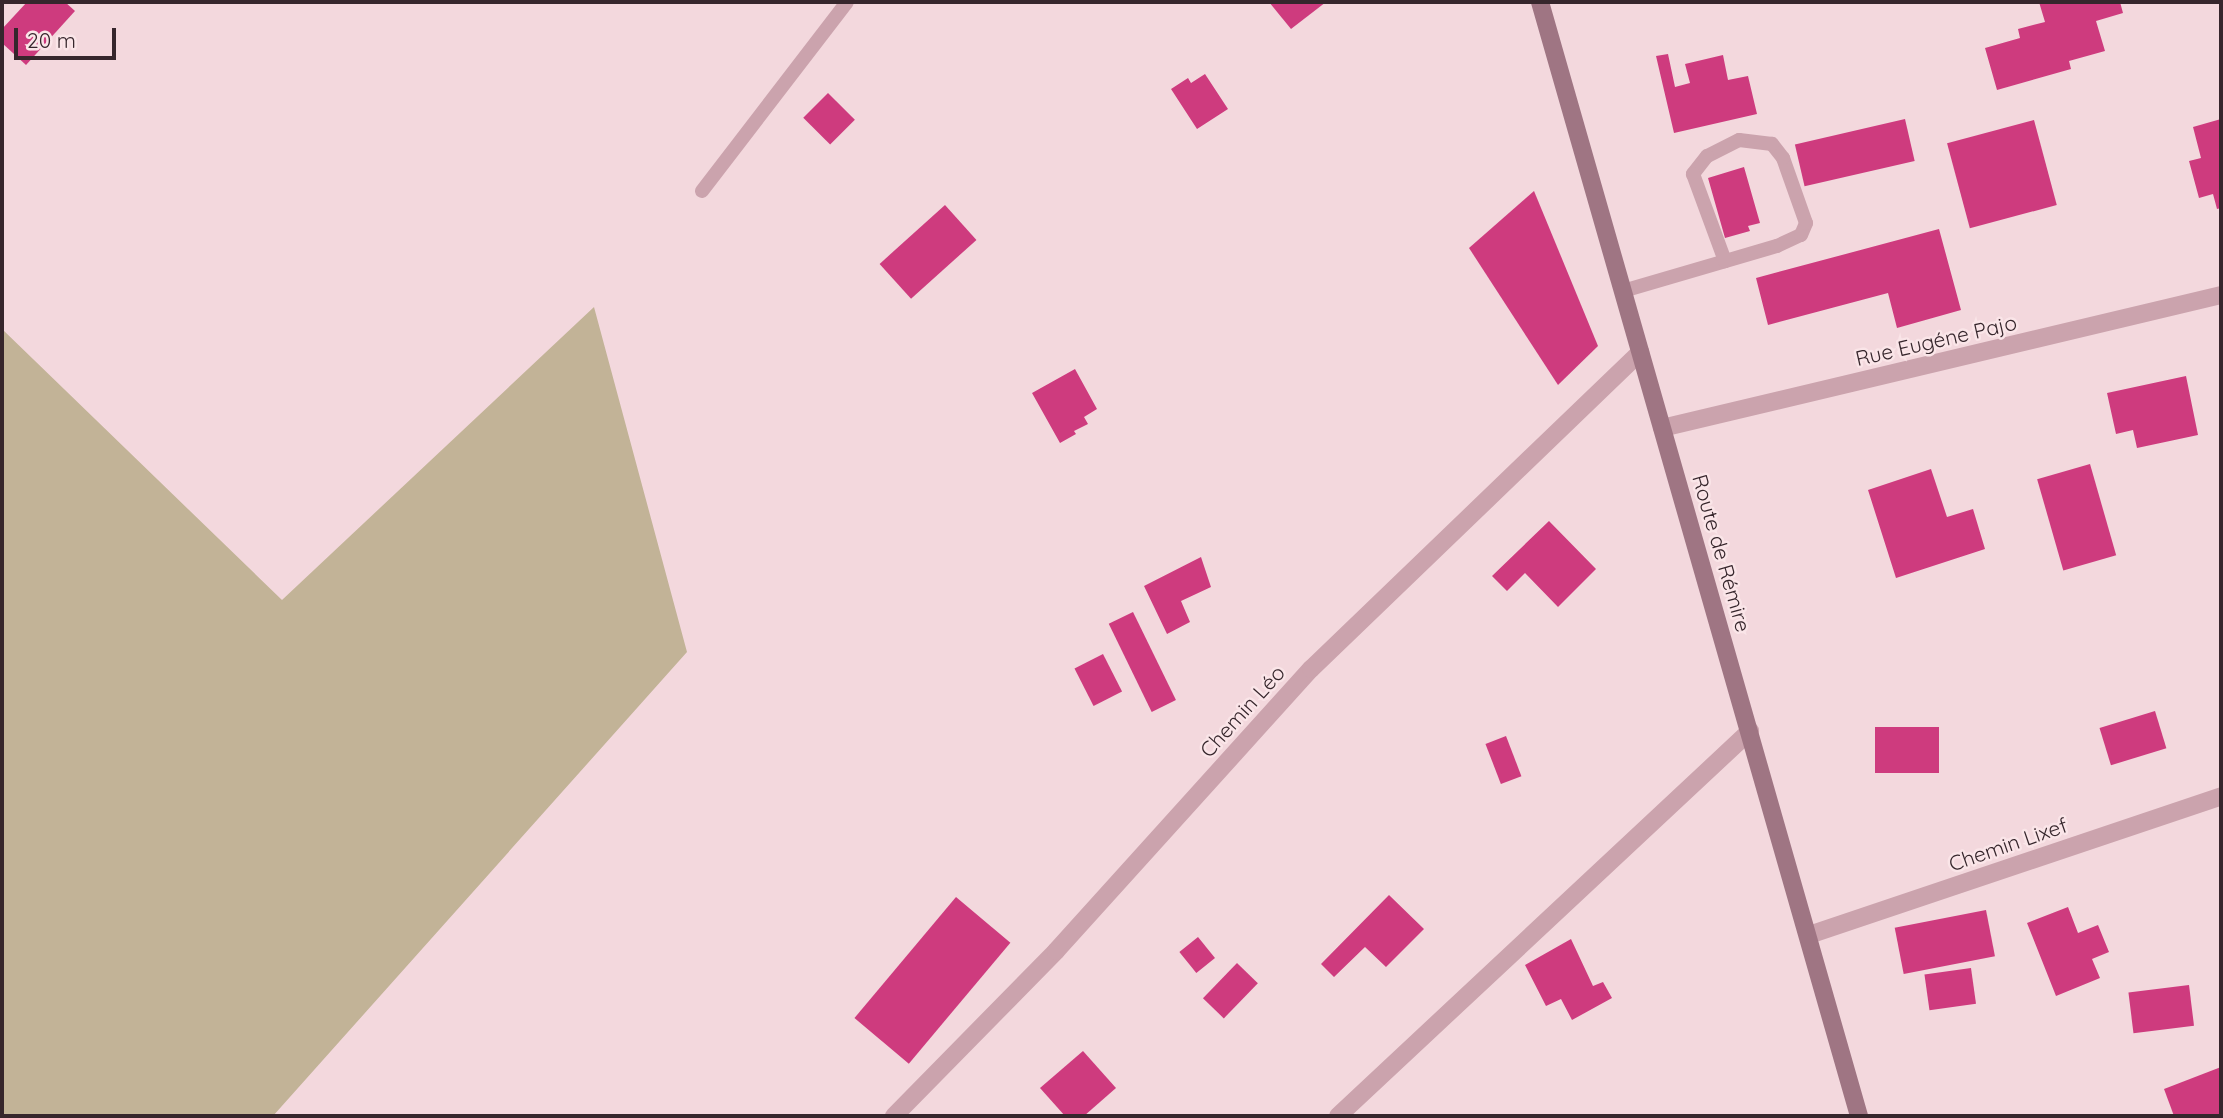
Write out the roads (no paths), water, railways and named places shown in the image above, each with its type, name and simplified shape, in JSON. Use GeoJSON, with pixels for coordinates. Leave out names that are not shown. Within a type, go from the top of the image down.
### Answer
{"type":"FeatureCollection","features":[{"type":"Feature","properties":{"kind":"main road","name":"Route de Rémire"},"geometry":{"type":"LineString","coordinates":[[1540,2],[1859,1116]]}},
{"type":"Feature","properties":{"kind":"street","name":"Rue Eugéne Pajo"},"geometry":{"type":"LineString","coordinates":[[1662,428],[2221,295]]}},
{"type":"Feature","properties":{"kind":"street","name":"Chemin Léo"},"geometry":{"type":"LineString","coordinates":[[894,1116],[1056,951],[1311,669],[1640,352]]}},
{"type":"Feature","properties":{"kind":"street"},"geometry":{"type":"LineString","coordinates":[[1338,1116],[1750,731]]}},
{"type":"Feature","properties":{"kind":"street","name":"Chemin Lixef"},"geometry":{"type":"LineString","coordinates":[[1809,935],[2221,796]]}},
{"type":"Feature","properties":{"kind":"lane"},"geometry":{"type":"LineString","coordinates":[[702,191],[848,2]]}},
{"type":"Feature","properties":{"kind":"lane"},"geometry":{"type":"LineString","coordinates":[[1623,291],[1777,246],[1801,234],[1806,223],[1783,158],[1772,144],[1739,140],[1707,156],[1693,174],[1725,261]]}}]}
